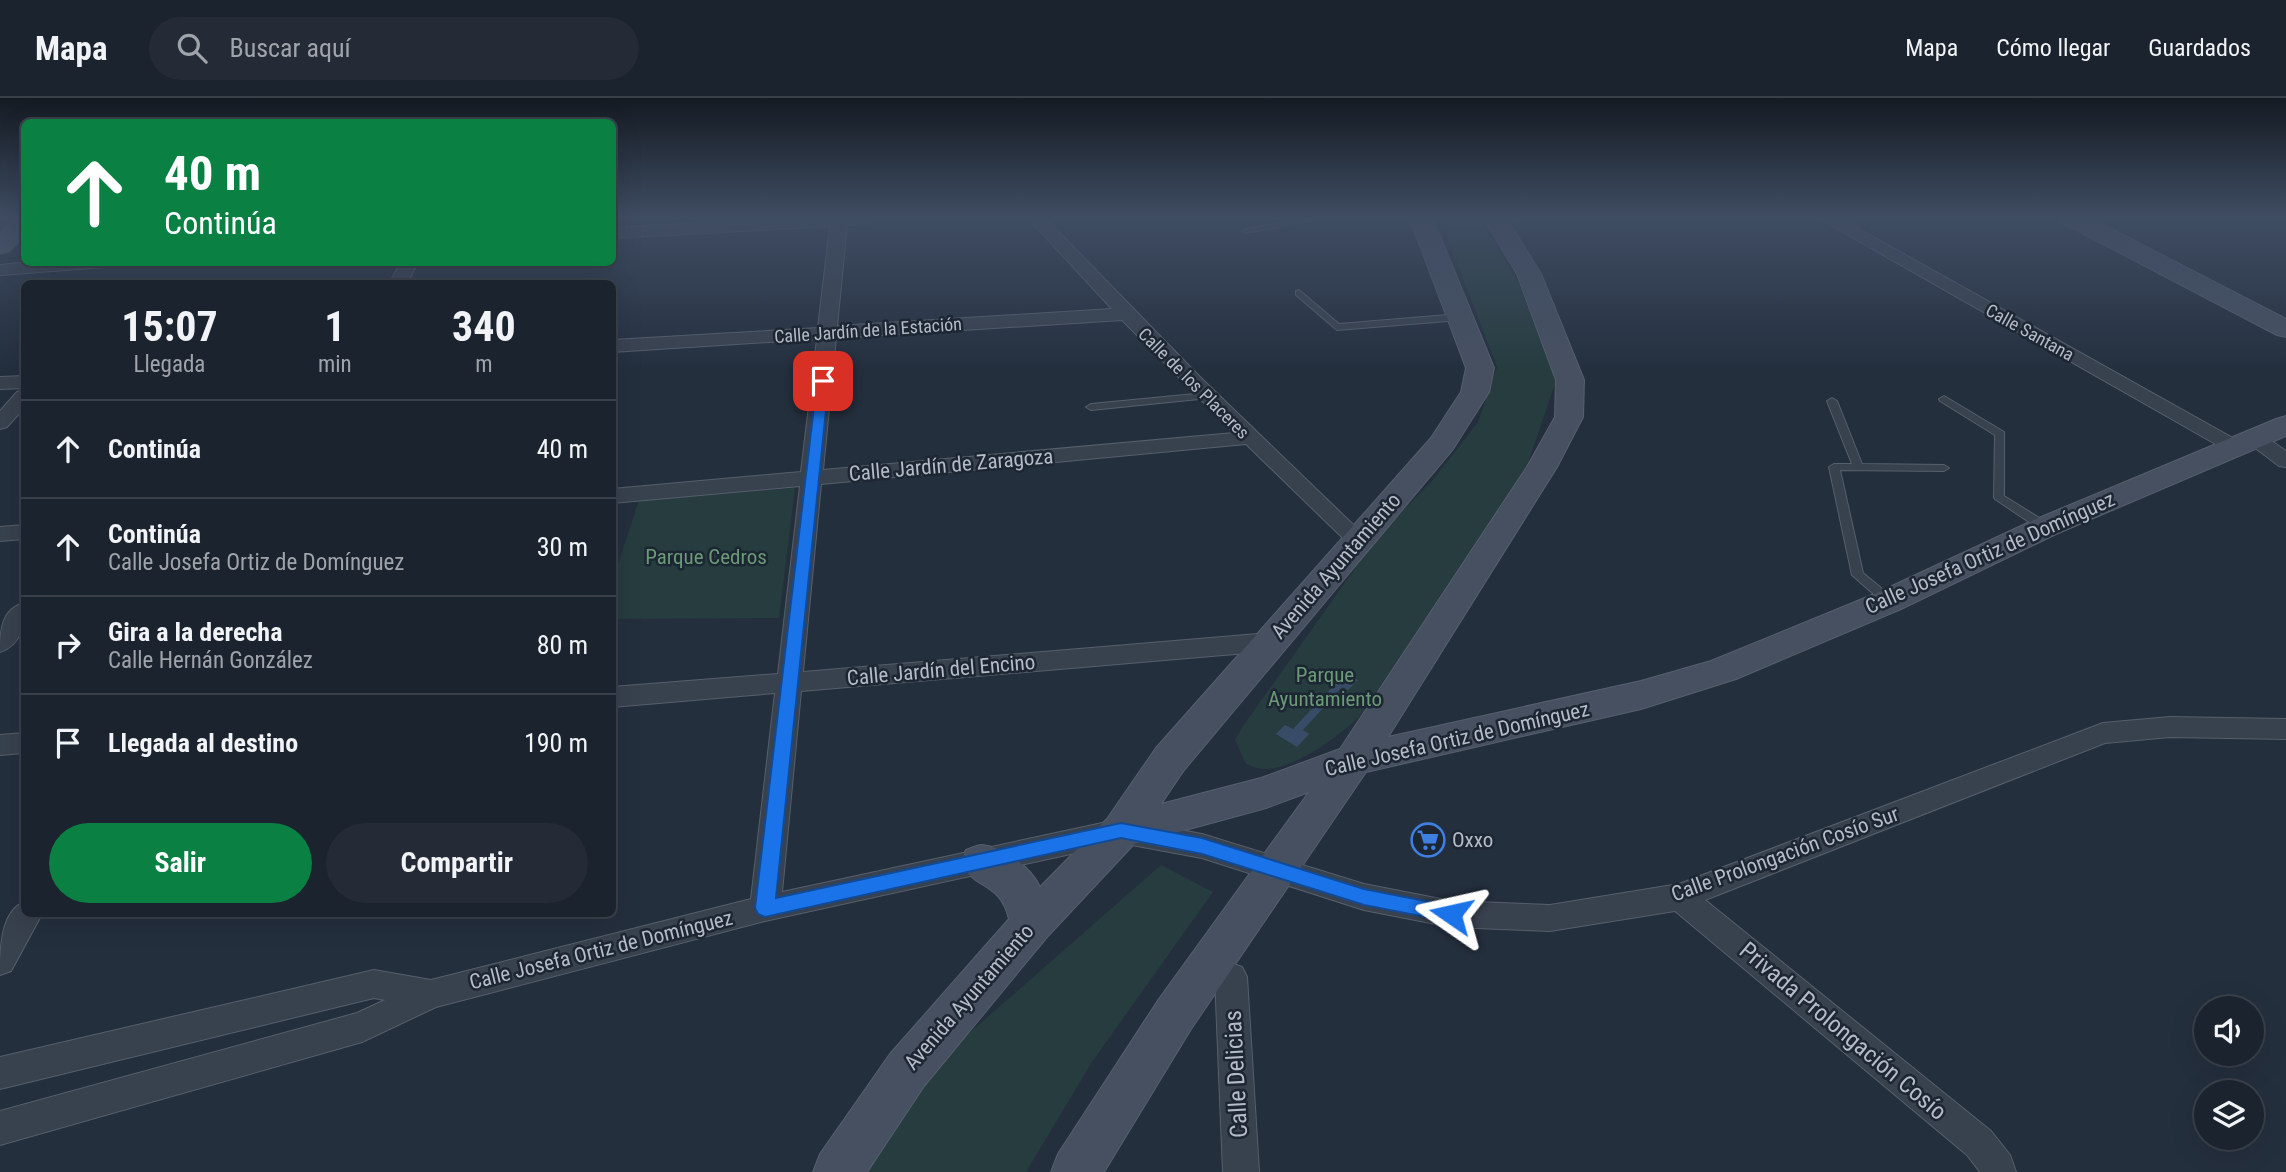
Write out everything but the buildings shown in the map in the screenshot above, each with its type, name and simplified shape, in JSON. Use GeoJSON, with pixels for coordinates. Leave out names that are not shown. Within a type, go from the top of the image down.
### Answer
{"type":"FeatureCollection","features":[{"type":"Feature","properties":{"kind":"main road","name":"Avenida Ayuntamiento"},"geometry":{"type":"LineString","coordinates":[[838,1172],[907,1070],[1032,924],[1121,831],[1170,759],[1357,539],[1443,443],[1475,392],[1480,368],[1441,269]]}},
{"type":"Feature","properties":{"kind":"main road"},"geometry":{"type":"LineString","coordinates":[[1076,1172],[1114,1106],[1354,759],[1542,467],[1569,417],[1570,380],[1527,269]]}},
{"type":"Feature","properties":{"kind":"main road"},"geometry":{"type":"LineString","coordinates":[[2170,269],[2286,329]]}},
{"type":"Feature","properties":{"kind":"main road"},"geometry":{"type":"LineString","coordinates":[[2203,269],[2286,312]]}},
{"type":"Feature","properties":{"kind":"main road","name":"Calle Josefa Ortiz de Domínguez"},"geometry":{"type":"LineString","coordinates":[[1121,831],[1266,792],[1354,759],[1641,695],[1723,670],[1889,601],[2034,520],[2286,425]]}},
{"type":"Feature","properties":{"kind":"main road"},"geometry":{"type":"LineString","coordinates":[[981,862],[1009,877],[1025,897],[1032,924]]}},
{"type":"Feature","properties":{"kind":"street"},"geometry":{"type":"LineString","coordinates":[[765,908],[835,269]]}},
{"type":"Feature","properties":{"kind":"street","name":"Calle de los Placeres"},"geometry":{"type":"LineString","coordinates":[[1083,269],[1248,438],[1357,539]]}},
{"type":"Feature","properties":{"kind":"street","name":"Calle Santana"},"geometry":{"type":"LineString","coordinates":[[1922,269],[2243,441],[2286,461]]}},
{"type":"Feature","properties":{"kind":"street","name":"Calle Jardín de la Estación"},"geometry":{"type":"LineString","coordinates":[[616,346],[1124,314]]}},
{"type":"Feature","properties":{"kind":"street"},"geometry":{"type":"LineString","coordinates":[[0,383],[21,382]]}},
{"type":"Feature","properties":{"kind":"street"},"geometry":{"type":"LineString","coordinates":[[0,423],[21,399]]}},
{"type":"Feature","properties":{"kind":"street","name":"Calle Jardín de Zaragoza"},"geometry":{"type":"LineString","coordinates":[[616,496],[1248,438]]}},
{"type":"Feature","properties":{"kind":"street"},"geometry":{"type":"LineString","coordinates":[[0,534],[21,532]]}},
{"type":"Feature","properties":{"kind":"street"},"geometry":{"type":"LineString","coordinates":[[0,643],[21,615]]}},
{"type":"Feature","properties":{"kind":"street","name":"Calle Jardín del Encino"},"geometry":{"type":"LineString","coordinates":[[616,697],[1270,642]]}},
{"type":"Feature","properties":{"kind":"street","name":"Calle Prolongación Cosío Sur"},"geometry":{"type":"LineString","coordinates":[[1121,831],[1202,846],[1364,897],[1451,914],[1550,918],[1680,897],[2103,733],[2170,727],[2286,729]]}},
{"type":"Feature","properties":{"kind":"street"},"geometry":{"type":"LineString","coordinates":[[0,745],[21,743]]}},
{"type":"Feature","properties":{"kind":"street","name":"Calle Josefa Ortiz de Domínguez"},"geometry":{"type":"LineString","coordinates":[[0,1128],[362,1027],[431,994],[765,908],[1121,831]]}},
{"type":"Feature","properties":{"kind":"street","name":"Privada Prolongación Cosío"},"geometry":{"type":"LineString","coordinates":[[1680,897],[1979,1143],[1998,1167],[1998,1172]]}},
{"type":"Feature","properties":{"kind":"street"},"geometry":{"type":"LineString","coordinates":[[0,961],[25,917]]}},
{"type":"Feature","properties":{"kind":"street","name":"Calle Delicias"},"geometry":{"type":"LineString","coordinates":[[1231,977],[1241,1172]]}},
{"type":"Feature","properties":{"kind":"street","name":"Calle Josefa Ortiz de Domínguez"},"geometry":{"type":"LineString","coordinates":[[0,1073],[374,984],[431,994]]}},
{"type":"Feature","properties":{"kind":"lane"},"geometry":{"type":"LineString","coordinates":[[1299,293],[1337,327],[1460,317]]}},
{"type":"Feature","properties":{"kind":"lane"},"geometry":{"type":"LineString","coordinates":[[1091,407],[1206,396]]}},
{"type":"Feature","properties":{"kind":"lane"},"geometry":{"type":"LineString","coordinates":[[1944,399],[2000,434],[1999,497],[2034,520]]}},
{"type":"Feature","properties":{"kind":"lane"},"geometry":{"type":"LineString","coordinates":[[1832,401],[1858,466]]}},
{"type":"Feature","properties":{"kind":"lane"},"geometry":{"type":"LineString","coordinates":[[1889,601],[1858,575],[1835,467],[1944,468]]}},
{"type":"Feature","properties":{"kind":"green space","name":"Parque Ayuntamiento"},"geometry":{"type":"Polygon","coordinates":[[[1459,269],[1510,269],[1519,284],[1556,381],[1527,466],[1360,716],[1315,751],[1287,764],[1262,769],[1246,764],[1235,740],[1241,729],[1378,536],[1432,481],[1478,422],[1497,367],[1459,269]]]}},
{"type":"Feature","properties":{"kind":"green space","name":"Parque Cedros"},"geometry":{"type":"Polygon","coordinates":[[[795,488],[779,618],[616,619],[616,570],[639,500],[795,488]]]}},
{"type":"Feature","properties":{"kind":"green space"},"geometry":{"type":"Polygon","coordinates":[[[1161,865],[1213,892],[1092,1062],[1026,1172],[850,1172],[950,1050],[1161,865]]]}},
{"type":"Feature","properties":{"kind":"water"},"geometry":{"type":"Polygon","coordinates":[[[1339,669],[1358,680],[1348,690],[1342,687],[1303,730],[1309,734],[1297,747],[1276,734],[1285,725],[1293,729],[1336,683],[1329,679],[1339,669]]]}},
{"type":"Feature","properties":{"kind":"place","name":"Oxxo"},"geometry":{"type":"Point","coordinates":[1428,840]}},
{"type":"Feature","properties":{"kind":"route"},"geometry":{"type":"LineString","coordinates":[[823,381],[765,908],[1121,831],[1202,846],[1364,897],[1451,914]]}}]}
